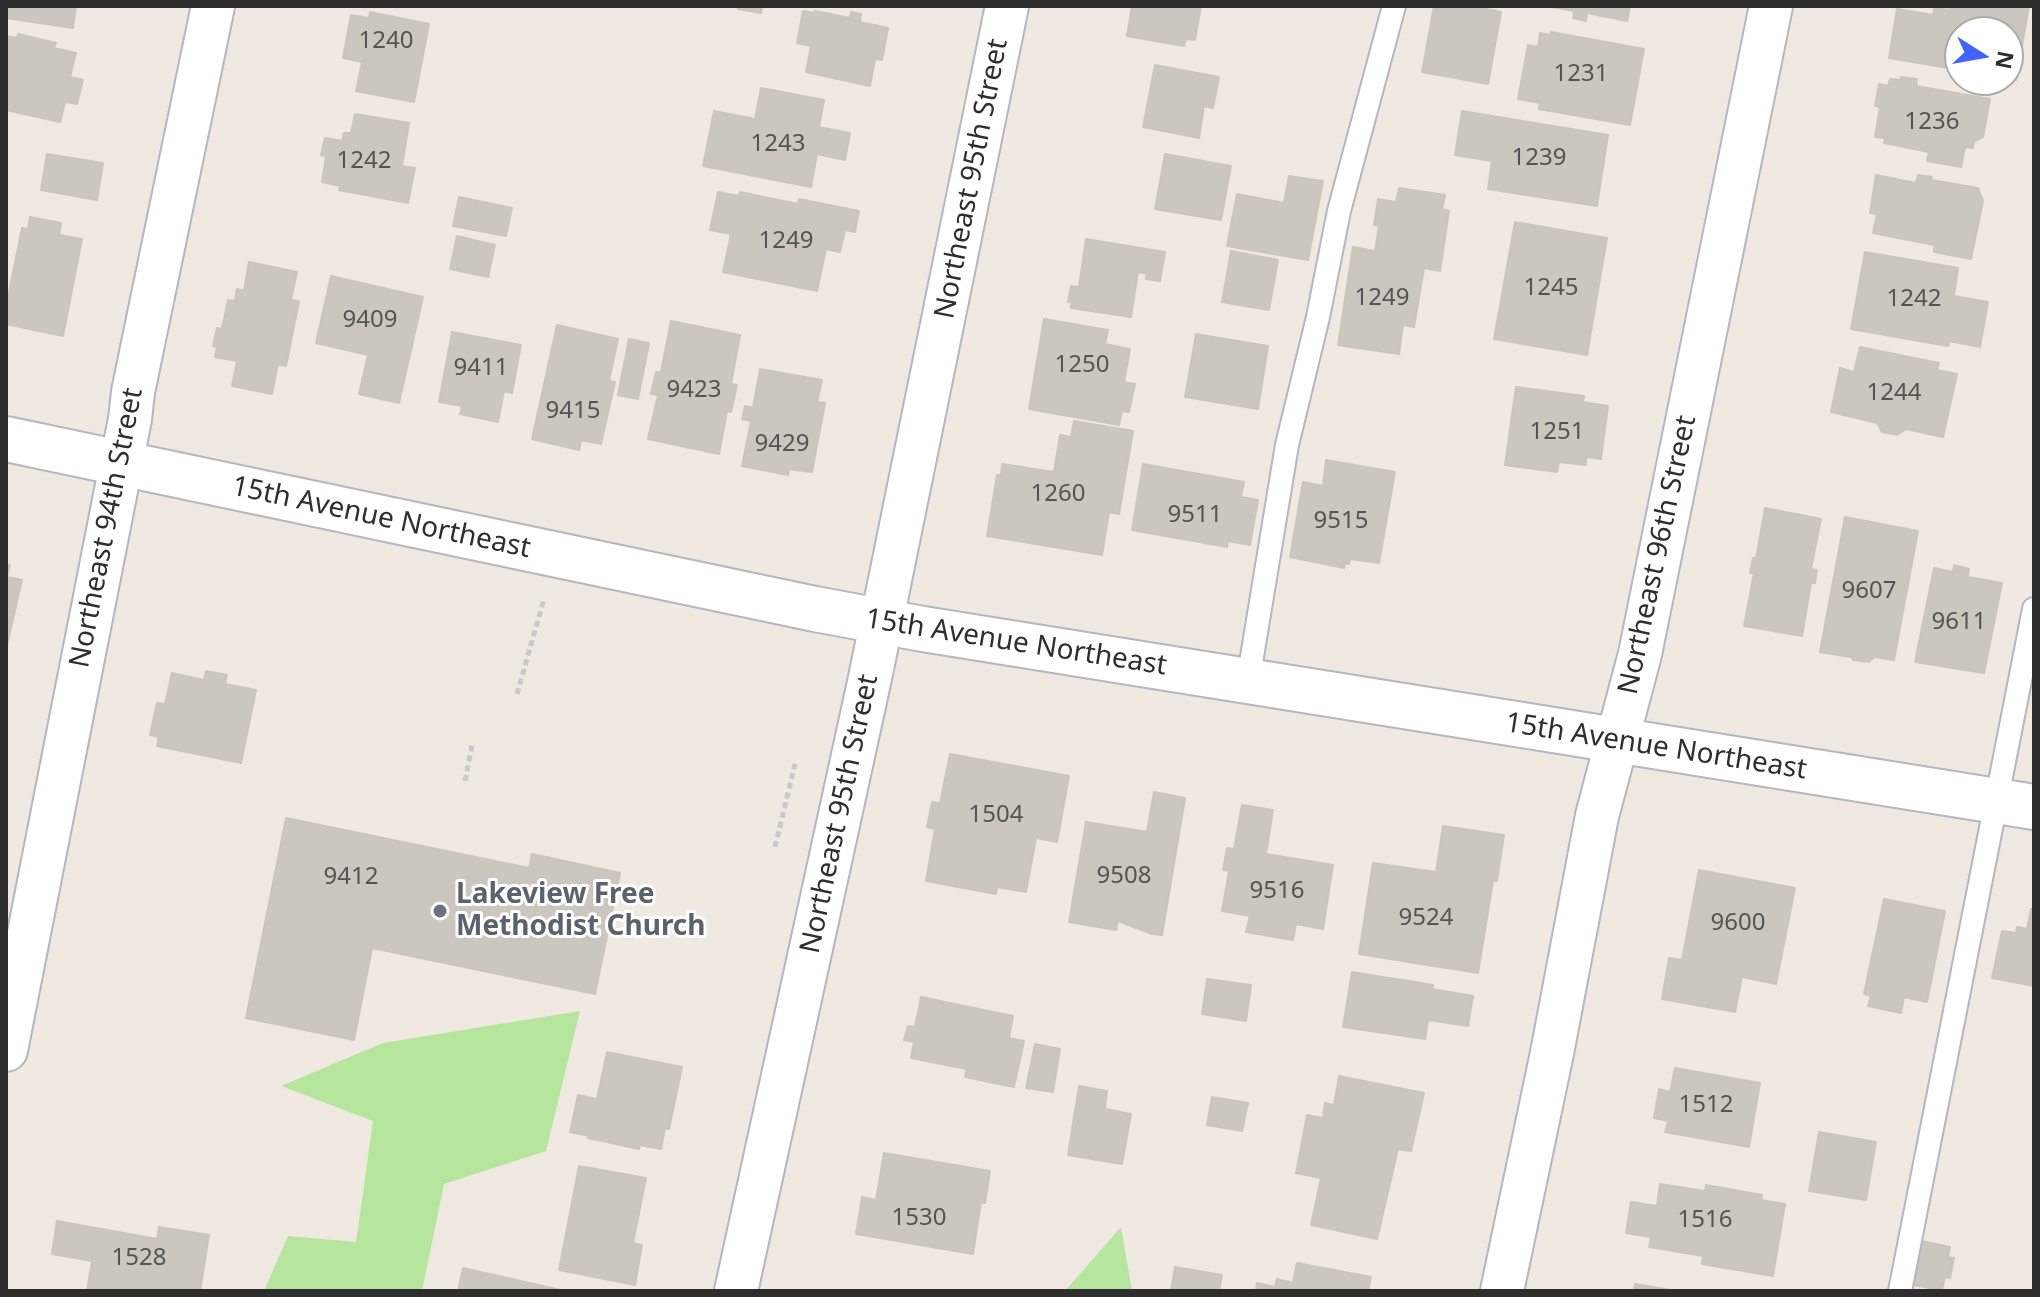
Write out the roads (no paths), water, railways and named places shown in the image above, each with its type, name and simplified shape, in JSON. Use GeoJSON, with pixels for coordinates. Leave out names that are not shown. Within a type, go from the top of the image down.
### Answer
{"type":"FeatureCollection","features":[{"type":"Feature","properties":{"kind":"street","name":"Northeast 94th Street"},"geometry":{"type":"LineString","coordinates":[[6,1050],[133,392],[213,6]]}},
{"type":"Feature","properties":{"kind":"street","name":"Northeast 95th Street"},"geometry":{"type":"LineString","coordinates":[[736,1291],[882,621],[1007,6]]}},
{"type":"Feature","properties":{"kind":"street","name":"Northeast 96th Street"},"geometry":{"type":"LineString","coordinates":[[1502,1291],[1597,816],[1640,654],[1771,6]]}},
{"type":"Feature","properties":{"kind":"street","name":"15th Avenue Northeast"},"geometry":{"type":"LineString","coordinates":[[6,439],[815,609],[1024,646],[2015,804]]}},
{"type":"Feature","properties":{"kind":"lane"},"geometry":{"type":"LineString","coordinates":[[1248,681],[1287,445],[1318,317],[1339,211],[1394,6]]}},
{"type":"Feature","properties":{"kind":"lane"},"geometry":{"type":"LineString","coordinates":[[1900,1291],[2015,804],[2034,609]]}},
{"type":"Feature","properties":{"kind":"place","name":"Lakeview Free Methodist Church"},"geometry":{"type":"Point","coordinates":[440,911]}}]}
